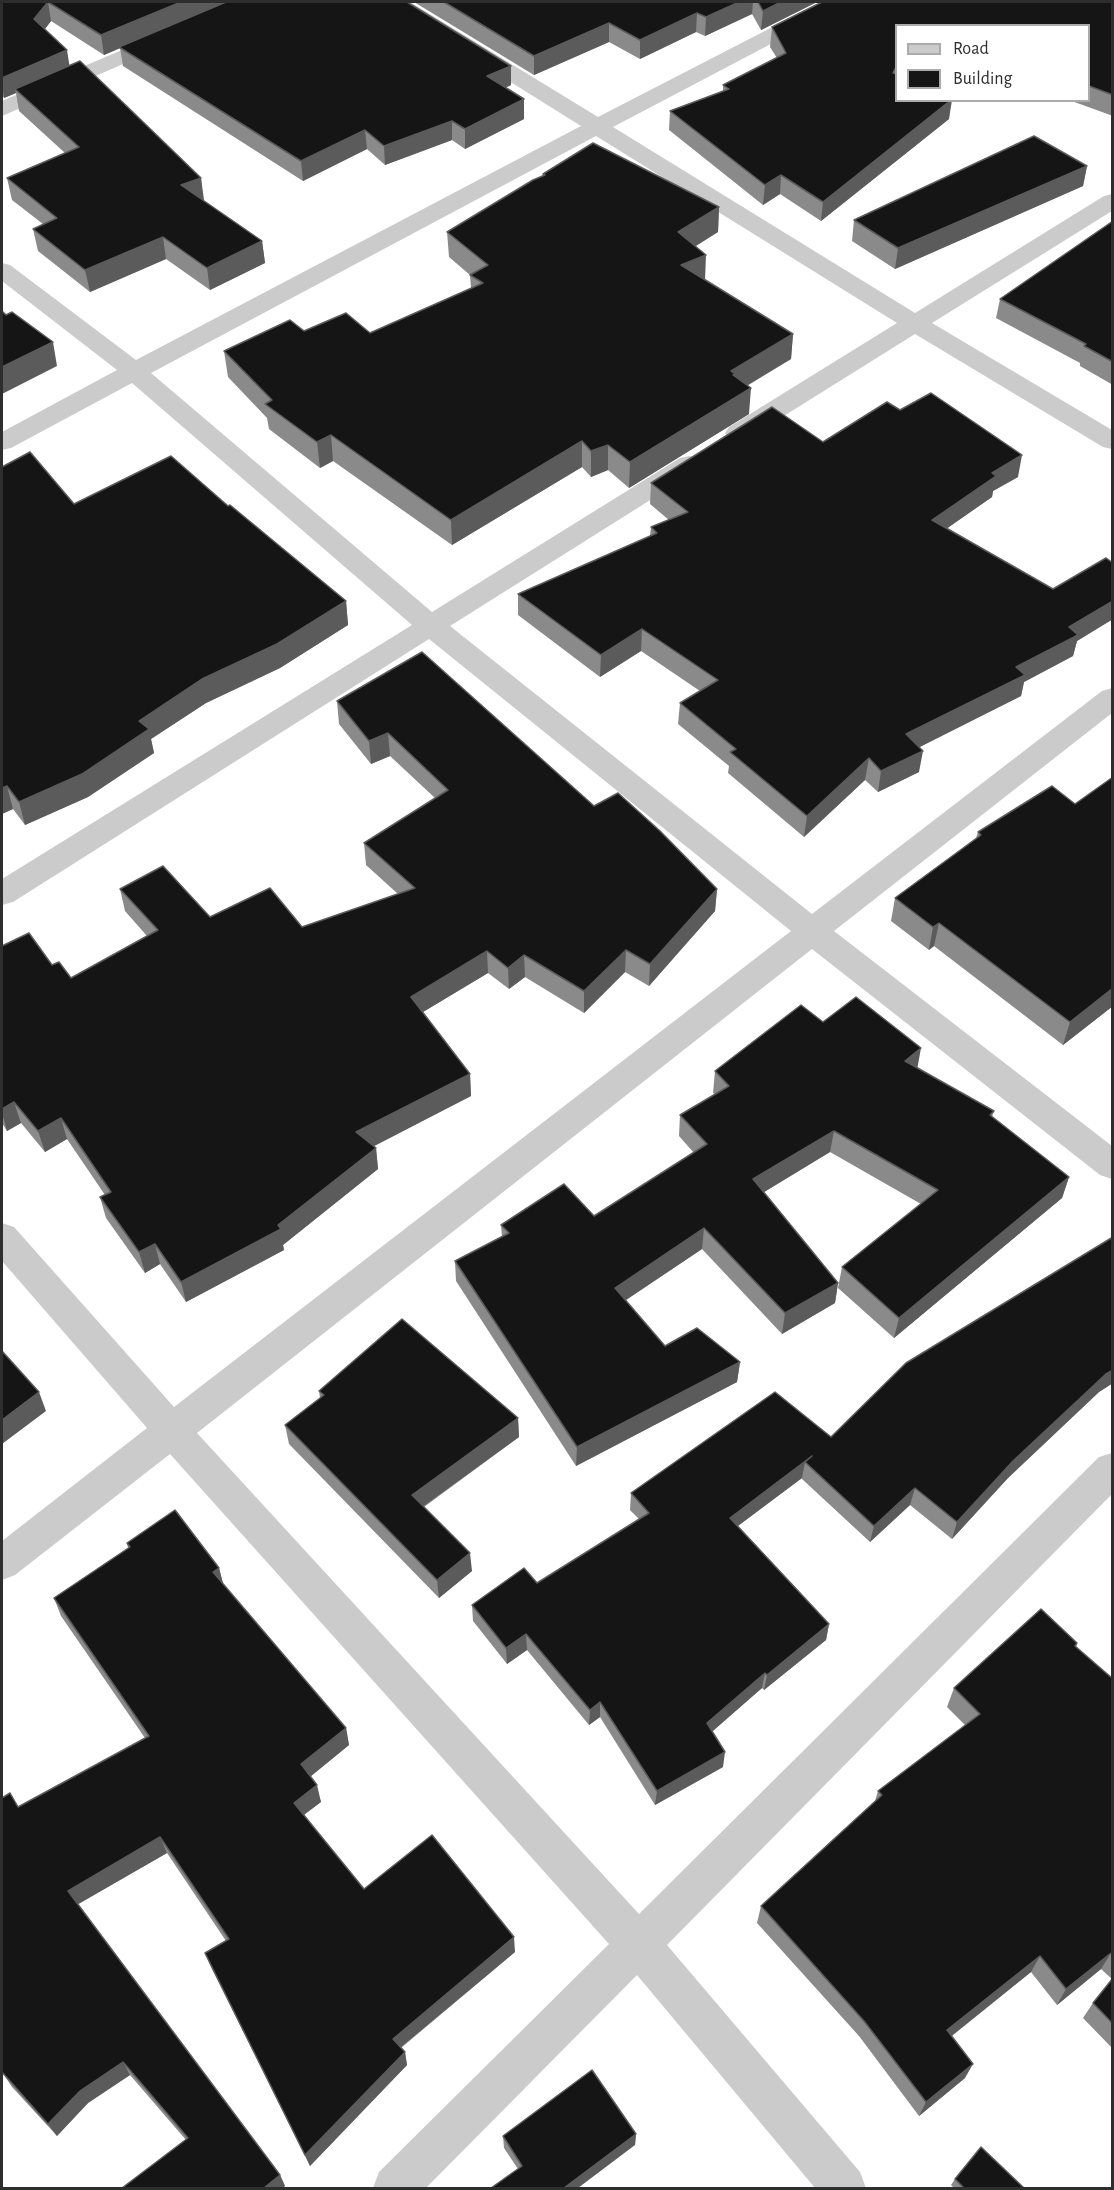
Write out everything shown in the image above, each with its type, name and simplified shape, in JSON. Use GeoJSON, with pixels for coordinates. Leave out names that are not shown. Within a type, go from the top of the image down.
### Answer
{"type":"FeatureCollection","features":[{"type":"Feature","properties":{"kind":"street"},"geometry":{"type":"LineString","coordinates":[[396,2],[914,323],[1113,441]]}},
{"type":"Feature","properties":{"kind":"street"},"geometry":{"type":"LineString","coordinates":[[2,442],[353,254],[836,2]]}},
{"type":"Feature","properties":{"kind":"street"},"geometry":{"type":"LineString","coordinates":[[2,109],[185,30]]}},
{"type":"Feature","properties":{"kind":"street"},"geometry":{"type":"LineString","coordinates":[[2,894],[914,323],[1113,201]]}},
{"type":"Feature","properties":{"kind":"street"},"geometry":{"type":"LineString","coordinates":[[2,270],[135,372],[430,626],[813,932],[1113,1165]]}},
{"type":"Feature","properties":{"kind":"street"},"geometry":{"type":"LineString","coordinates":[[2,1563],[1113,698]]}},
{"type":"Feature","properties":{"kind":"street"},"geometry":{"type":"LineString","coordinates":[[2,1237],[172,1431],[639,1945],[844,2188]]}},
{"type":"Feature","properties":{"kind":"street"},"geometry":{"type":"LineString","coordinates":[[395,2188],[1113,1469]]}},
{"type":"Feature","properties":{"kind":"building"},"geometry":{"type":"Polygon","coordinates":[[[2,2],[48,2],[34,19],[67,50],[2,78],[2,2]]]}},
{"type":"Feature","properties":{"kind":"building"},"geometry":{"type":"Polygon","coordinates":[[[48,2],[181,2],[101,35],[48,2]]]}},
{"type":"Feature","properties":{"kind":"building"},"geometry":{"type":"Polygon","coordinates":[[[226,2],[407,2],[511,66],[487,76],[524,99],[465,129],[452,121],[384,146],[365,130],[301,161],[119,47],[226,2]]]}},
{"type":"Feature","properties":{"kind":"building"},"geometry":{"type":"Polygon","coordinates":[[[444,2],[739,2],[706,17],[697,13],[640,40],[609,23],[534,56],[444,2]]]}},
{"type":"Feature","properties":{"kind":"building"},"geometry":{"type":"Polygon","coordinates":[[[758,2],[781,2],[763,11],[758,2]]]}},
{"type":"Feature","properties":{"kind":"building"},"geometry":{"type":"Polygon","coordinates":[[[822,2],[1113,2],[1113,95],[1090,86],[1090,24],[895,24],[895,69],[893,73],[895,74],[895,102],[948,102],[823,202],[781,175],[765,185],[670,111],[729,89],[723,85],[786,53],[772,27],[822,2]]]}},
{"type":"Feature","properties":{"kind":"building"},"geometry":{"type":"Polygon","coordinates":[[[80,61],[201,178],[181,185],[262,241],[207,268],[163,237],[85,270],[33,229],[57,218],[7,178],[79,147],[15,89],[80,61]]]}},
{"type":"Feature","properties":{"kind":"building"},"geometry":{"type":"Polygon","coordinates":[[[1034,136],[1087,166],[898,248],[854,220],[1034,136]]]}},
{"type":"Feature","properties":{"kind":"building"},"geometry":{"type":"Polygon","coordinates":[[[593,143],[719,207],[678,232],[706,255],[681,265],[793,334],[731,371],[751,388],[630,462],[608,445],[591,451],[582,441],[451,520],[331,435],[317,442],[265,404],[272,400],[224,351],[290,320],[304,331],[346,313],[370,333],[483,283],[470,275],[488,265],[447,232],[545,175],[543,174],[593,143]]]}},
{"type":"Feature","properties":{"kind":"building"},"geometry":{"type":"Polygon","coordinates":[[[1113,221],[1113,362],[1084,346],[1086,344],[1000,299],[1113,221]]]}},
{"type":"Feature","properties":{"kind":"building"},"geometry":{"type":"Polygon","coordinates":[[[2,311],[6,315],[12,312],[53,342],[2,367],[2,311]]]}},
{"type":"Feature","properties":{"kind":"building"},"geometry":{"type":"Polygon","coordinates":[[[931,393],[1022,455],[992,473],[996,476],[932,520],[1053,589],[1106,558],[1113,563],[1113,601],[1069,627],[1078,635],[1016,667],[1025,675],[906,734],[923,751],[881,771],[869,758],[807,816],[730,752],[736,749],[680,703],[718,680],[642,629],[601,655],[518,594],[657,533],[651,527],[688,512],[651,483],[772,407],[823,442],[887,402],[900,410],[931,393]]]}},
{"type":"Feature","properties":{"kind":"building"},"geometry":{"type":"Polygon","coordinates":[[[30,452],[74,504],[171,456],[228,506],[230,505],[346,601],[277,644],[202,679],[139,721],[149,729],[82,774],[19,802],[7,786],[2,788],[2,467],[30,452]]]}},
{"type":"Feature","properties":{"kind":"building"},"geometry":{"type":"Polygon","coordinates":[[[422,652],[594,806],[618,793],[660,831],[717,889],[650,964],[626,950],[584,991],[524,955],[508,968],[487,951],[411,997],[470,1074],[356,1132],[376,1148],[278,1225],[281,1229],[181,1282],[155,1244],[139,1252],[100,1197],[111,1192],[61,1118],[38,1131],[14,1102],[2,1109],[2,946],[29,933],[52,965],[59,962],[71,978],[158,930],[120,889],[163,866],[210,917],[270,888],[302,927],[415,888],[364,843],[448,790],[388,733],[369,741],[337,701],[422,652]]]}},
{"type":"Feature","properties":{"kind":"building"},"geometry":{"type":"Polygon","coordinates":[[[1113,777],[1113,988],[1070,1022],[939,923],[933,927],[895,898],[981,835],[978,832],[1052,786],[1075,804],[1113,777]]]}},
{"type":"Feature","properties":{"kind":"building"},"geometry":{"type":"Polygon","coordinates":[[[856,997],[921,1048],[905,1061],[994,1111],[990,1115],[1069,1177],[899,1318],[842,1267],[938,1190],[834,1131],[753,1179],[838,1283],[785,1313],[704,1228],[615,1288],[665,1346],[697,1328],[740,1362],[577,1447],[455,1261],[509,1233],[501,1225],[564,1184],[594,1216],[707,1144],[680,1115],[729,1086],[715,1071],[801,1005],[823,1022],[856,997]]]}},
{"type":"Feature","properties":{"kind":"building"},"geometry":{"type":"Polygon","coordinates":[[[1113,1237],[1113,1370],[1013,1461],[957,1522],[915,1488],[874,1526],[805,1462],[812,1456],[730,1518],[829,1624],[767,1675],[765,1673],[707,1723],[725,1752],[657,1791],[600,1702],[590,1710],[526,1634],[506,1648],[472,1605],[524,1568],[537,1583],[649,1513],[631,1493],[775,1392],[831,1437],[906,1363],[1113,1237]]]}},
{"type":"Feature","properties":{"kind":"building"},"geometry":{"type":"Polygon","coordinates":[[[402,1319],[518,1418],[412,1495],[470,1553],[437,1580],[285,1425],[324,1395],[319,1391],[402,1319]]]}},
{"type":"Feature","properties":{"kind":"building"},"geometry":{"type":"Polygon","coordinates":[[[2,1351],[39,1392],[2,1420],[2,1351]]]}},
{"type":"Feature","properties":{"kind":"building"},"geometry":{"type":"Polygon","coordinates":[[[175,1510],[219,1568],[213,1572],[346,1728],[301,1764],[317,1785],[294,1803],[364,1889],[432,1835],[514,1937],[393,2039],[405,2052],[305,2155],[205,1953],[229,1939],[160,1837],[68,1891],[280,2175],[264,2188],[122,2188],[188,2138],[123,2062],[80,2091],[48,2124],[2,2072],[2,1798],[10,1793],[18,1807],[149,1736],[54,1598],[130,1547],[127,1543],[175,1510]]]}},
{"type":"Feature","properties":{"kind":"building"},"geometry":{"type":"Polygon","coordinates":[[[1041,1609],[1077,1643],[1075,1646],[1113,1679],[1113,1954],[1111,1953],[1066,1989],[1040,1956],[947,2030],[973,2064],[926,2102],[864,2021],[761,1906],[882,1795],[878,1791],[980,1714],[954,1688],[1041,1609]]]}},
{"type":"Feature","properties":{"kind":"building"},"geometry":{"type":"Polygon","coordinates":[[[1113,1978],[1113,2024],[1093,2003],[1113,1978]]]}},
{"type":"Feature","properties":{"kind":"building"},"geometry":{"type":"Polygon","coordinates":[[[592,2070],[636,2134],[564,2188],[491,2188],[522,2166],[503,2136],[592,2070]]]}},
{"type":"Feature","properties":{"kind":"building"},"geometry":{"type":"Polygon","coordinates":[[[981,2147],[1024,2188],[964,2188],[955,2179],[981,2147]]]}}]}
